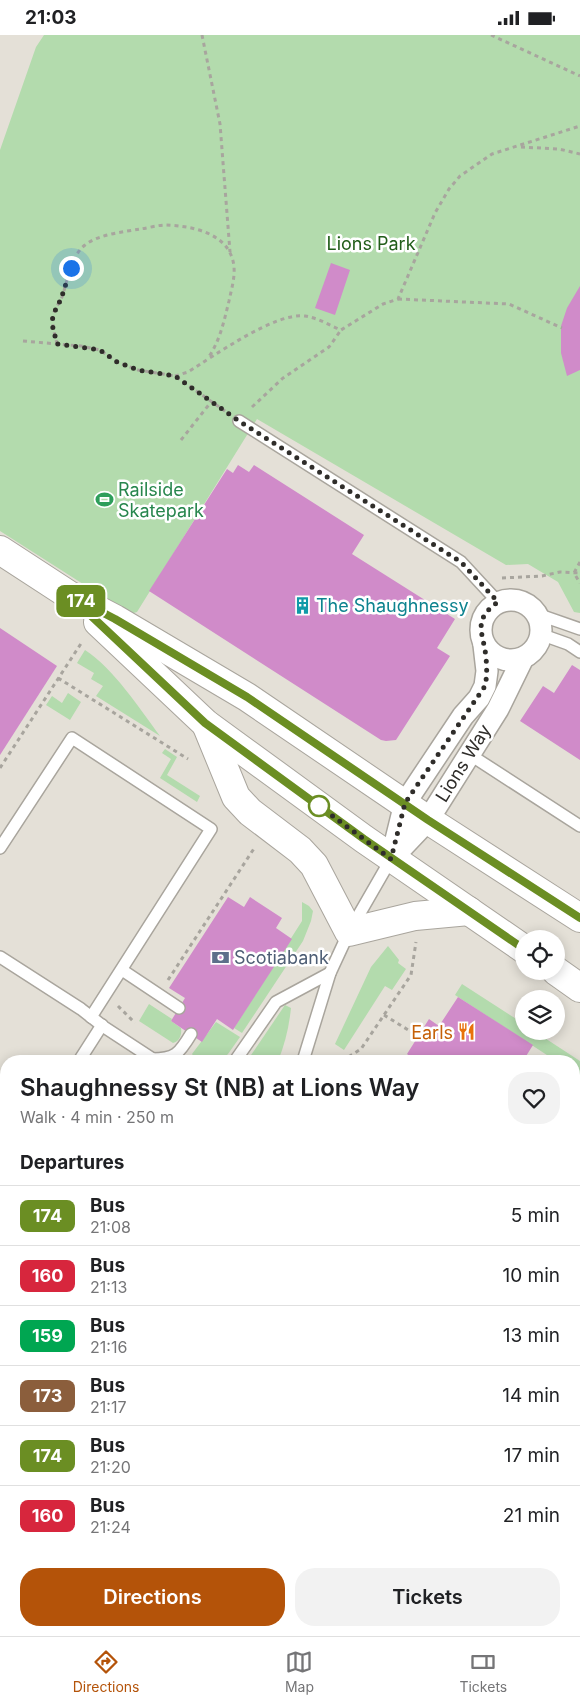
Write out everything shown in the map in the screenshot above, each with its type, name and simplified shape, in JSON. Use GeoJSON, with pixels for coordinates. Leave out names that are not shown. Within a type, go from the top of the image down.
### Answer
{"type":"FeatureCollection","features":[{"type":"Feature","properties":{"kind":"main road"},"geometry":{"type":"LineString","coordinates":[[0,550],[69,595],[115,619],[230,687],[428,820],[580,917]]}},
{"type":"Feature","properties":{"kind":"main road"},"geometry":{"type":"LineString","coordinates":[[69,595],[205,723],[391,859],[515,943]]}},
{"type":"Feature","properties":{"kind":"main road"},"geometry":{"type":"LineString","coordinates":[[205,723],[236,797],[250,812],[300,850],[314,865],[350,932],[415,917],[469,911]]}},
{"type":"Feature","properties":{"kind":"main road"},"geometry":{"type":"LineString","coordinates":[[565,977],[580,988]]}},
{"type":"Feature","properties":{"kind":"street"},"geometry":{"type":"LineString","coordinates":[[508,599],[518,600],[527,604],[538,624],[535,648],[523,658],[508,660],[499,658],[491,653],[484,645],[480,631],[483,616],[489,608],[498,602],[508,599]]}},
{"type":"Feature","properties":{"kind":"street","name":"Lions Way"},"geometry":{"type":"LineString","coordinates":[[391,859],[405,803],[463,716],[482,693],[487,671],[484,645]]}},
{"type":"Feature","properties":{"kind":"street","name":"Lions Way"},"geometry":{"type":"LineString","coordinates":[[391,859],[428,820],[506,694],[523,658]]}},
{"type":"Feature","properties":{"kind":"lane"},"geometry":{"type":"LineString","coordinates":[[239,421],[461,562],[498,602]]}},
{"type":"Feature","properties":{"kind":"lane"},"geometry":{"type":"LineString","coordinates":[[538,624],[580,629]]}},
{"type":"Feature","properties":{"kind":"lane"},"geometry":{"type":"LineString","coordinates":[[538,624],[580,652]]}},
{"type":"Feature","properties":{"kind":"lane"},"geometry":{"type":"LineString","coordinates":[[0,848],[72,739],[211,829],[91,1017]]}},
{"type":"Feature","properties":{"kind":"lane"},"geometry":{"type":"LineString","coordinates":[[469,754],[580,826]]}},
{"type":"Feature","properties":{"kind":"lane"},"geometry":{"type":"LineString","coordinates":[[305,1055],[330,973],[350,932],[391,859]]}},
{"type":"Feature","properties":{"kind":"lane"},"geometry":{"type":"LineString","coordinates":[[0,957],[147,1055]]}},
{"type":"Feature","properties":{"kind":"lane"},"geometry":{"type":"LineString","coordinates":[[122,971],[179,1008]]}},
{"type":"Feature","properties":{"kind":"lane"},"geometry":{"type":"LineString","coordinates":[[240,1055],[276,1002],[330,973]]}},
{"type":"Feature","properties":{"kind":"lane"},"geometry":{"type":"LineString","coordinates":[[83,1055],[102,1025]]}},
{"type":"Feature","properties":{"kind":"lane"},"geometry":{"type":"LineString","coordinates":[[176,1055],[191,1034]]}},
{"type":"Feature","properties":{"kind":"path"},"geometry":{"type":"LineString","coordinates":[[202,35],[220,124],[230,256]]}},
{"type":"Feature","properties":{"kind":"path"},"geometry":{"type":"LineString","coordinates":[[491,35],[580,76]]}},
{"type":"Feature","properties":{"kind":"path"},"geometry":{"type":"LineString","coordinates":[[398,299],[436,213],[449,189],[460,176],[492,154],[580,126]]}},
{"type":"Feature","properties":{"kind":"path"},"geometry":{"type":"LineString","coordinates":[[518,147],[559,149],[580,154]]}},
{"type":"Feature","properties":{"kind":"path"},"geometry":{"type":"LineString","coordinates":[[57,344],[52,324],[53,315],[61,299],[73,262],[85,245],[118,233],[166,225],[186,227],[209,232],[226,247],[234,267],[232,290],[219,341],[206,361]]}},
{"type":"Feature","properties":{"kind":"path"},"geometry":{"type":"LineString","coordinates":[[175,376],[239,421],[283,378],[329,347],[340,330],[383,304],[398,299],[509,304],[562,328]]}},
{"type":"Feature","properties":{"kind":"path"},"geometry":{"type":"LineString","coordinates":[[23,341],[100,350],[117,362],[138,370],[175,376],[188,372],[268,324],[288,318],[303,316],[317,319],[340,330]]}},
{"type":"Feature","properties":{"kind":"path"},"geometry":{"type":"LineString","coordinates":[[181,440],[211,402]]}},
{"type":"Feature","properties":{"kind":"path"},"geometry":{"type":"LineString","coordinates":[[574,573],[580,562]]}},
{"type":"Feature","properties":{"kind":"path"},"geometry":{"type":"LineString","coordinates":[[494,578],[542,576],[560,572],[580,573]]}},
{"type":"Feature","properties":{"kind":"path"},"geometry":{"type":"LineString","coordinates":[[574,573],[580,583]]}},
{"type":"Feature","properties":{"kind":"path"},"geometry":{"type":"LineString","coordinates":[[0,768],[86,635]]}},
{"type":"Feature","properties":{"kind":"path"},"geometry":{"type":"LineString","coordinates":[[58,678],[188,759]]}},
{"type":"Feature","properties":{"kind":"path"},"geometry":{"type":"LineString","coordinates":[[130,958],[167,982],[258,842]]}},
{"type":"Feature","properties":{"kind":"path"},"geometry":{"type":"LineString","coordinates":[[352,1055],[361,1049],[411,975],[418,933]]}},
{"type":"Feature","properties":{"kind":"path"},"geometry":{"type":"LineString","coordinates":[[105,997],[117,1005],[137,1024]]}},
{"type":"Feature","properties":{"kind":"path"},"geometry":{"type":"LineString","coordinates":[[384,1015],[418,1037]]}},
{"type":"Feature","properties":{"kind":"green space","name":"Lions Park"},"geometry":{"type":"Polygon","coordinates":[[[44,35],[580,35],[580,613],[574,612],[558,582],[528,564],[506,565],[257,419],[137,612],[130,614],[0,531],[0,150],[36,47],[44,35]]]}},
{"type":"Feature","properties":{"kind":"green space"},"geometry":{"type":"Polygon","coordinates":[[[85,650],[116,678],[160,736],[96,696],[103,686],[91,679],[94,673],[77,663],[85,650]]]}},
{"type":"Feature","properties":{"kind":"green space"},"geometry":{"type":"Polygon","coordinates":[[[68,693],[81,702],[70,720],[46,705],[52,696],[62,703],[68,693]]]}},
{"type":"Feature","properties":{"kind":"green space"},"geometry":{"type":"Polygon","coordinates":[[[165,749],[177,757],[167,775],[200,796],[197,802],[160,778],[171,759],[162,753],[165,749]]]}},
{"type":"Feature","properties":{"kind":"green space"},"geometry":{"type":"Polygon","coordinates":[[[302,902],[313,911],[303,941],[242,1033],[234,1028],[302,921],[302,902]]]}},
{"type":"Feature","properties":{"kind":"green space"},"geometry":{"type":"Polygon","coordinates":[[[388,946],[399,960],[398,963],[406,969],[392,990],[385,986],[344,1050],[335,1044],[371,967],[388,946]]]}},
{"type":"Feature","properties":{"kind":"green space"},"geometry":{"type":"Polygon","coordinates":[[[462,984],[515,1018],[515,1034],[455,995],[462,984]]]}},
{"type":"Feature","properties":{"kind":"green space"},"geometry":{"type":"Polygon","coordinates":[[[149,1004],[172,1019],[171,1021],[181,1028],[181,1035],[177,1041],[173,1043],[139,1021],[149,1004]]]}},
{"type":"Feature","properties":{"kind":"green space"},"geometry":{"type":"Polygon","coordinates":[[[285,1005],[291,1008],[288,1029],[280,1055],[251,1055],[285,1005]]]}},
{"type":"Feature","properties":{"kind":"green space"},"geometry":{"type":"Polygon","coordinates":[[[216,1022],[240,1037],[227,1055],[192,1054],[216,1022]]]}},
{"type":"Feature","properties":{"kind":"green space"},"geometry":{"type":"Polygon","coordinates":[[[524,1040],[548,1040],[571,1055],[547,1055],[524,1040]]]}},
{"type":"Feature","properties":{"kind":"building"},"geometry":{"type":"Polygon","coordinates":[[[331,263],[350,270],[335,315],[315,308],[331,263]]]}},
{"type":"Feature","properties":{"kind":"building"},"geometry":{"type":"Polygon","coordinates":[[[580,286],[580,370],[567,376],[561,353],[561,326],[567,308],[580,286]]]}},
{"type":"Feature","properties":{"kind":"building","name":"The Shaughnessy"},"geometry":{"type":"Polygon","coordinates":[[[238,465],[249,472],[254,465],[364,535],[352,554],[455,619],[437,648],[450,656],[396,740],[381,740],[149,591],[227,469],[233,473],[238,465]]]}},
{"type":"Feature","properties":{"kind":"building"},"geometry":{"type":"Polygon","coordinates":[[[0,628],[57,666],[0,755],[0,628]]]}},
{"type":"Feature","properties":{"kind":"building"},"geometry":{"type":"Polygon","coordinates":[[[572,665],[580,670],[580,760],[520,721],[543,686],[554,693],[572,665]]]}},
{"type":"Feature","properties":{"kind":"building"},"geometry":{"type":"Polygon","coordinates":[[[228,897],[244,907],[250,897],[282,918],[276,928],[292,939],[233,1030],[217,1019],[202,1042],[171,1021],[185,998],[169,988],[228,897]]]}},
{"type":"Feature","properties":{"kind":"building","name":"Earls"},"geometry":{"type":"Polygon","coordinates":[[[458,997],[515,1033],[515,1040],[525,1040],[533,1045],[527,1055],[408,1055],[407,1054],[429,1019],[439,1026],[458,997]]]}},
{"type":"Feature","properties":{"kind":"bus line","name":"174"},"geometry":{"type":"LineString","coordinates":[[515,943],[364,839],[205,723],[69,595],[115,619],[247,697],[428,820],[580,918]]}},
{"type":"Feature","properties":{"kind":"place","name":"Railside Skatepark"},"geometry":{"type":"Point","coordinates":[104,499]}},
{"type":"Feature","properties":{"kind":"place","name":"The Shaughnessy"},"geometry":{"type":"Point","coordinates":[302,605]}},
{"type":"Feature","properties":{"kind":"place","name":"Scotiabank"},"geometry":{"type":"Point","coordinates":[220,957]}},
{"type":"Feature","properties":{"kind":"place","name":"Earls"},"geometry":{"type":"Point","coordinates":[467,1032]}},
{"type":"Feature","properties":{"kind":"route"},"geometry":{"type":"LineString","coordinates":[[71,268],[61,299],[53,315],[52,324],[57,344],[100,350],[117,362],[138,370],[175,376],[239,421],[461,562],[498,602],[489,608],[483,616],[480,626],[486,658],[485,686],[479,698],[463,716],[405,803],[391,859],[319,806]]}}]}
